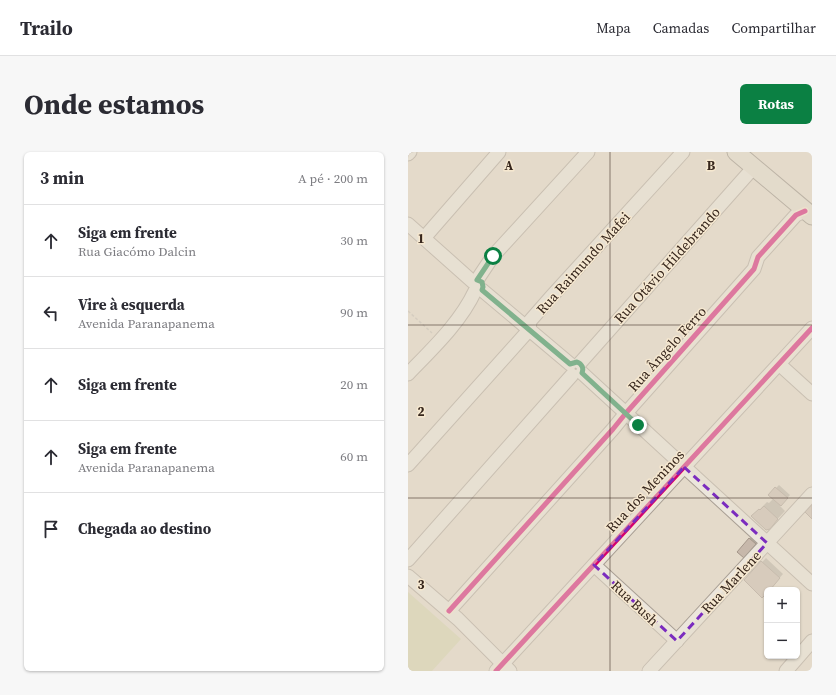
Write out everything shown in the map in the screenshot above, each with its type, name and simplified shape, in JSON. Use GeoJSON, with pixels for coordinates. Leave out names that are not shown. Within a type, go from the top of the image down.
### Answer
{"type":"FeatureCollection","features":[{"type":"Feature","properties":{"kind":"main road"},"geometry":{"type":"LineString","coordinates":[[736,152],[810,211]]}},
{"type":"Feature","properties":{"kind":"street"},"geometry":{"type":"LineString","coordinates":[[424,238],[499,152]]}},
{"type":"Feature","properties":{"kind":"street"},"geometry":{"type":"LineString","coordinates":[[408,374],[440,340],[464,309],[493,256],[588,152]]}},
{"type":"Feature","properties":{"kind":"street","name":"Rua Raimundo Mafei"},"geometry":{"type":"LineString","coordinates":[[408,465],[529,330],[530,321],[534,316],[684,152]]}},
{"type":"Feature","properties":{"kind":"street","name":"Rua Otávio Hildebrando"},"geometry":{"type":"LineString","coordinates":[[408,560],[754,167]]}},
{"type":"Feature","properties":{"kind":"street","name":"Rua Ângelo Ferro"},"geometry":{"type":"LineString","coordinates":[[449,611],[613,429],[754,269],[758,257],[796,215],[810,211]]}},
{"type":"Feature","properties":{"kind":"street"},"geometry":{"type":"LineString","coordinates":[[408,224],[477,286],[626,413],[812,584]]}},
{"type":"Feature","properties":{"kind":"street","name":"Rua dos Meninos"},"geometry":{"type":"LineString","coordinates":[[503,669],[594,565],[812,328]]}},
{"type":"Feature","properties":{"kind":"street"},"geometry":{"type":"LineString","coordinates":[[779,364],[812,394]]}},
{"type":"Feature","properties":{"kind":"street","name":"Rua Marlene"},"geometry":{"type":"LineString","coordinates":[[649,671],[812,494]]}},
{"type":"Feature","properties":{"kind":"street","name":"Rua Bush"},"geometry":{"type":"LineString","coordinates":[[594,565],[677,641]]}},
{"type":"Feature","properties":{"kind":"street"},"geometry":{"type":"LineString","coordinates":[[408,576],[449,611],[503,669]]}},
{"type":"Feature","properties":{"kind":"street"},"geometry":{"type":"LineString","coordinates":[[786,671],[812,641]]}},
{"type":"Feature","properties":{"kind":"path"},"geometry":{"type":"LineString","coordinates":[[408,311],[440,340]]}},
{"type":"Feature","properties":{"kind":"highlighted area"},"geometry":{"type":"Polygon","coordinates":[[[684,467],[767,543],[677,641],[594,565],[684,467]]]}},
{"type":"Feature","properties":{"kind":"shaded area"},"geometry":{"type":"Polygon","coordinates":[[[408,592],[461,639],[432,671],[408,671],[408,592]]]}},
{"type":"Feature","properties":{"kind":"building"},"geometry":{"type":"Polygon","coordinates":[[[775,487],[788,498],[781,506],[768,495],[775,487]]]}},
{"type":"Feature","properties":{"kind":"building"},"geometry":{"type":"Polygon","coordinates":[[[812,504],[812,519],[805,512],[812,504]]]}},
{"type":"Feature","properties":{"kind":"building"},"geometry":{"type":"Polygon","coordinates":[[[764,506],[778,519],[770,529],[766,530],[751,516],[764,506]]]}},
{"type":"Feature","properties":{"kind":"building"},"geometry":{"type":"Polygon","coordinates":[[[749,538],[756,544],[744,558],[737,552],[749,538]]]}},
{"type":"Feature","properties":{"kind":"building"},"geometry":{"type":"Polygon","coordinates":[[[761,561],[780,578],[772,587],[764,587],[764,596],[762,598],[744,580],[761,561]]]}},
{"type":"Feature","properties":{"kind":"cycle path"},"geometry":{"type":"LineString","coordinates":[[449,611],[613,429],[754,269],[758,257],[796,215],[805,211]]}},
{"type":"Feature","properties":{"kind":"cycle path"},"geometry":{"type":"LineString","coordinates":[[496,671],[812,328]]}},
{"type":"Feature","properties":{"kind":"route"},"geometry":{"type":"LineString","coordinates":[[493,256],[477,280],[482,282],[482,290],[570,364],[575,362],[582,364],[582,373],[638,425]]}}]}
